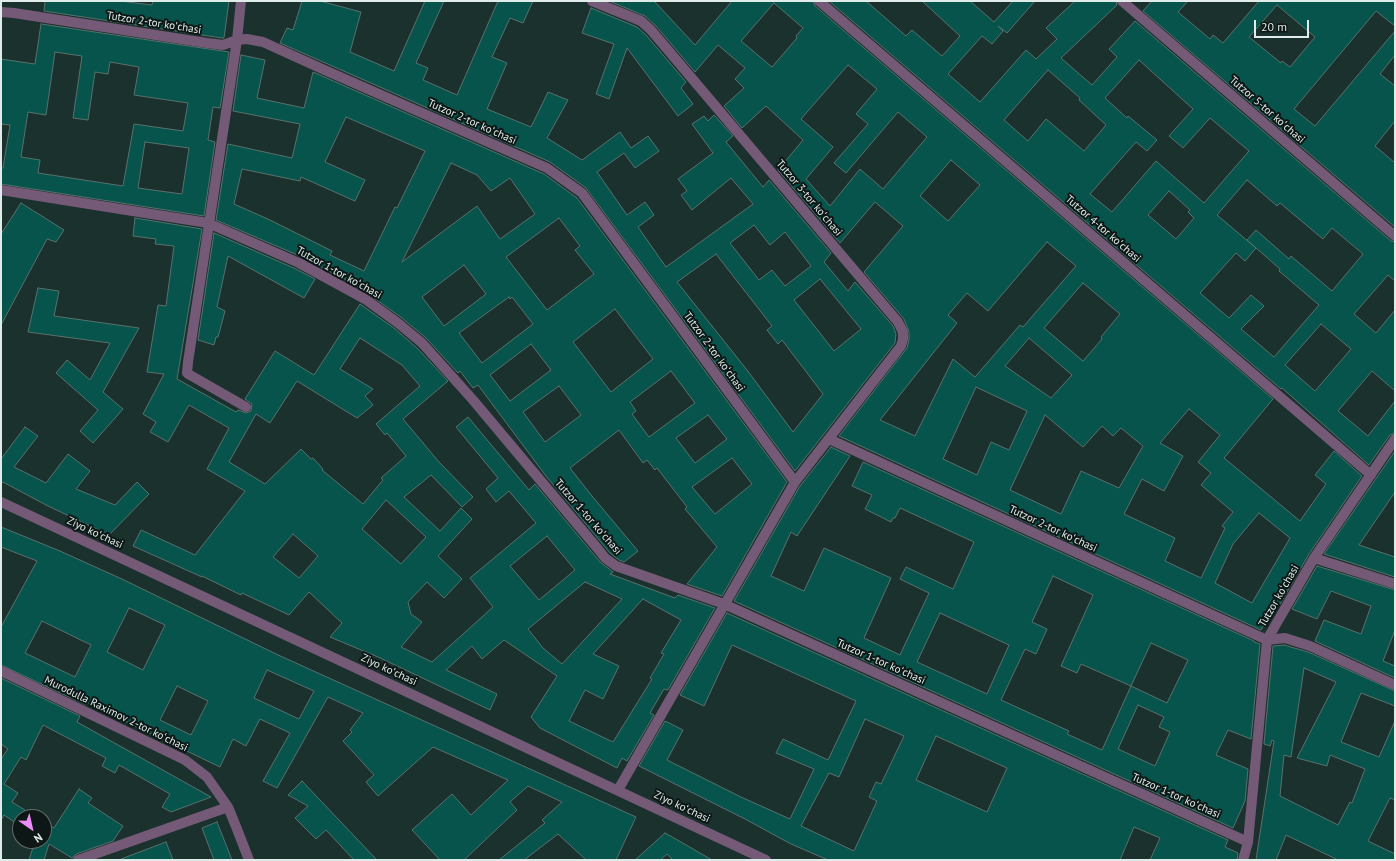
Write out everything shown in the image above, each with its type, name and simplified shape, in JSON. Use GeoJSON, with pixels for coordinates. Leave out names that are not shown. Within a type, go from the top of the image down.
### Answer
{"type":"FeatureCollection","features":[{"type":"Feature","properties":{"kind":"street"},"geometry":{"type":"LineString","coordinates":[[241,1],[237,40],[208,223],[187,373],[246,407]]}},
{"type":"Feature","properties":{"kind":"street","name":"Tutzor 3-tor koʻchasi"},"geometry":{"type":"LineString","coordinates":[[592,1],[641,21],[651,30],[901,327],[903,332],[901,346],[795,482],[618,790]]}},
{"type":"Feature","properties":{"kind":"street","name":"Tutzor 4-tor koʻchasi"},"geometry":{"type":"LineString","coordinates":[[819,1],[1371,475]]}},
{"type":"Feature","properties":{"kind":"street","name":"Tutzor 5-tor koʻchasi"},"geometry":{"type":"LineString","coordinates":[[1122,1],[1395,236]]}},
{"type":"Feature","properties":{"kind":"street","name":"Tutzor 2-tor koʻchasi"},"geometry":{"type":"LineString","coordinates":[[1,12],[14,12],[207,43],[223,44],[237,40],[263,42],[547,168],[582,193],[795,482]]}},
{"type":"Feature","properties":{"kind":"street","name":"Tutzor 1-tor koʻchasi"},"geometry":{"type":"LineString","coordinates":[[1,190],[208,223],[299,263],[365,299],[422,343],[474,400],[605,558],[616,566],[724,604],[1248,842]]}},
{"type":"Feature","properties":{"kind":"street","name":"Tutzor 2-tor koʻchasi"},"geometry":{"type":"LineString","coordinates":[[829,439],[1267,640]]}},
{"type":"Feature","properties":{"kind":"street","name":"Tutzor koʻchasi"},"geometry":{"type":"LineString","coordinates":[[1243,860],[1248,842],[1267,640],[1314,558],[1395,439]]}},
{"type":"Feature","properties":{"kind":"street","name":"Ziyo koʻchasi"},"geometry":{"type":"LineString","coordinates":[[1,502],[766,860]]}},
{"type":"Feature","properties":{"kind":"street"},"geometry":{"type":"LineString","coordinates":[[1314,558],[1395,584]]}},
{"type":"Feature","properties":{"kind":"street"},"geometry":{"type":"LineString","coordinates":[[1267,640],[1285,638],[1310,646],[1395,685]]}},
{"type":"Feature","properties":{"kind":"street","name":"Murodulla Raximov 2-tor koʻchasi"},"geometry":{"type":"LineString","coordinates":[[1,671],[185,760],[208,777],[228,807],[249,860]]}},
{"type":"Feature","properties":{"kind":"street"},"geometry":{"type":"LineString","coordinates":[[78,860],[228,807]]}},
{"type":"Feature","properties":{"kind":"building"},"geometry":{"type":"Polygon","coordinates":[[[45,1],[120,1],[152,5],[153,1],[229,1],[224,38],[222,38],[44,11],[45,1]]]}},
{"type":"Feature","properties":{"kind":"building"},"geometry":{"type":"Polygon","coordinates":[[[302,1],[320,1],[361,12],[350,52],[394,71],[425,1],[444,1],[416,63],[428,68],[423,80],[457,95],[498,1],[533,1],[523,23],[510,18],[492,57],[507,63],[487,109],[531,127],[548,92],[568,100],[547,138],[582,160],[620,132],[631,148],[648,136],[659,151],[635,168],[624,153],[597,172],[627,215],[645,202],[654,215],[638,227],[666,267],[753,204],[731,178],[692,210],[681,195],[687,191],[678,179],[713,153],[692,124],[704,116],[708,121],[714,115],[733,136],[726,142],[763,187],[769,180],[831,253],[824,262],[848,291],[855,282],[893,326],[896,334],[895,343],[795,471],[586,188],[550,162],[280,43],[287,28],[293,30],[302,1]],[[754,225],[730,243],[759,280],[772,270],[785,286],[811,266],[785,232],[770,245],[754,225]],[[716,254],[677,282],[747,370],[793,432],[823,394],[782,340],[778,344],[767,330],[772,326],[716,254]],[[820,279],[794,300],[834,351],[861,329],[820,279]]]}},
{"type":"Feature","properties":{"kind":"building"},"geometry":{"type":"Polygon","coordinates":[[[609,1],[654,1],[695,45],[732,1],[813,1],[815,6],[1273,399],[1224,458],[1300,521],[1326,484],[1315,475],[1334,451],[1362,476],[1309,554],[1280,604],[1277,603],[1261,630],[839,436],[907,348],[909,332],[904,319],[864,272],[903,226],[875,202],[840,243],[778,170],[803,140],[766,106],[742,128],[724,106],[744,88],[735,79],[745,68],[718,45],[695,72],[656,26],[645,16],[609,1]],[[774,3],[741,41],[772,67],[797,38],[796,36],[803,28],[774,3]],[[848,65],[801,119],[833,147],[806,179],[830,206],[860,169],[883,189],[927,137],[898,112],[846,173],[834,163],[868,124],[856,114],[877,89],[848,65]],[[951,160],[920,196],[948,221],[980,185],[951,160]],[[1047,242],[988,311],[967,293],[948,315],[957,323],[880,420],[915,436],[953,359],[975,377],[1020,325],[1023,327],[1076,266],[1047,242]],[[1083,283],[1044,328],[1083,361],[1102,339],[1101,337],[1120,314],[1083,283]],[[1029,338],[1005,366],[1051,398],[1072,375],[1029,338]],[[976,387],[943,459],[977,475],[991,442],[1009,450],[1027,411],[976,387]],[[1189,409],[1160,443],[1183,456],[1164,491],[1142,479],[1124,514],[1175,538],[1165,561],[1201,578],[1225,528],[1222,526],[1233,512],[1201,485],[1211,473],[1198,462],[1220,435],[1189,409]],[[1045,415],[1010,490],[1061,514],[1081,471],[1119,488],[1143,446],[1121,428],[1113,436],[1102,426],[1083,447],[1045,415]],[[1259,513],[1233,544],[1215,583],[1252,603],[1290,538],[1259,513]]]}},
{"type":"Feature","properties":{"kind":"building"},"geometry":{"type":"Polygon","coordinates":[[[829,1],[866,1],[906,36],[912,30],[942,56],[960,36],[922,1],[970,1],[994,22],[1013,1],[1035,1],[1007,33],[998,26],[1003,31],[992,44],[982,36],[948,74],[980,102],[1026,50],[1036,59],[1057,39],[1046,28],[1075,1],[1116,1],[1117,5],[1061,58],[1092,85],[1117,57],[1109,49],[1135,21],[1391,241],[1395,242],[1395,281],[1388,275],[1354,314],[1376,333],[1395,310],[1395,391],[1372,371],[1338,411],[1368,436],[1395,401],[1395,433],[1390,435],[1369,465],[1282,388],[1281,389],[829,1]],[[1139,60],[1105,98],[1127,118],[1128,116],[1157,140],[1147,151],[1136,142],[1090,194],[1112,212],[1156,161],[1204,203],[1249,151],[1210,118],[1183,148],[1169,136],[1193,109],[1139,60]],[[1048,70],[1004,120],[1028,141],[1046,119],[1084,151],[1106,125],[1079,100],[1080,98],[1048,70]],[[1247,180],[1217,215],[1256,248],[1245,261],[1236,253],[1200,293],[1229,318],[1251,295],[1264,306],[1241,329],[1274,357],[1319,305],[1279,271],[1280,269],[1247,240],[1256,230],[1289,259],[1291,256],[1332,291],[1363,254],[1332,228],[1323,239],[1280,203],[1277,206],[1247,180]],[[1169,191],[1148,215],[1176,239],[1194,218],[1188,212],[1190,210],[1169,191]],[[1321,324],[1285,365],[1315,391],[1351,349],[1321,324]]]}},
{"type":"Feature","properties":{"kind":"building"},"geometry":{"type":"Polygon","coordinates":[[[1152,1],[1188,1],[1178,12],[1210,39],[1213,35],[1223,43],[1259,1],[1395,1],[1395,26],[1376,11],[1294,109],[1315,126],[1395,31],[1395,55],[1380,74],[1395,86],[1395,121],[1375,146],[1395,163],[1395,227],[1143,11],[1152,1]],[[1277,5],[1249,37],[1281,63],[1282,61],[1290,67],[1315,37],[1277,5]]]}},
{"type":"Feature","properties":{"kind":"building"},"geometry":{"type":"Polygon","coordinates":[[[591,8],[637,27],[646,35],[686,82],[681,88],[693,104],[678,116],[627,48],[609,99],[596,94],[614,44],[582,33],[591,8]]]}},
{"type":"Feature","properties":{"kind":"building"},"geometry":{"type":"Polygon","coordinates":[[[41,24],[229,52],[220,108],[213,107],[208,140],[215,142],[204,216],[1,184],[1,168],[3,168],[10,125],[1,124],[1,59],[35,64],[41,24]],[[55,52],[46,115],[28,112],[21,157],[40,160],[38,173],[123,186],[134,124],[183,131],[188,103],[134,95],[139,67],[110,62],[108,74],[95,72],[88,120],[73,118],[82,56],[55,52]],[[145,142],[138,188],[182,194],[189,148],[145,142]]]}},
{"type":"Feature","properties":{"kind":"building"},"geometry":{"type":"Polygon","coordinates":[[[241,55],[265,60],[257,98],[304,108],[313,72],[544,174],[577,198],[787,482],[722,596],[687,584],[717,547],[685,509],[687,507],[657,468],[655,470],[647,460],[643,463],[619,430],[570,468],[638,551],[624,562],[610,553],[546,476],[478,385],[473,388],[460,371],[458,373],[426,338],[402,318],[367,293],[368,291],[302,257],[216,220],[228,144],[292,158],[300,124],[233,111],[241,55]],[[346,117],[325,162],[365,180],[355,201],[301,177],[300,181],[242,169],[234,204],[332,251],[330,255],[364,271],[395,207],[397,208],[425,151],[346,117]],[[451,163],[402,262],[477,206],[500,239],[535,214],[510,178],[491,191],[477,175],[451,163]],[[559,218],[506,257],[547,310],[594,274],[575,250],[580,246],[559,218]],[[464,265],[422,297],[444,326],[486,294],[464,265]],[[509,297],[459,333],[482,363],[533,324],[512,297],[510,299],[509,297]],[[615,309],[573,342],[611,392],[653,359],[615,309]],[[531,344],[490,375],[510,401],[551,370],[531,344]],[[671,371],[630,402],[636,411],[632,414],[649,437],[695,403],[671,371]],[[559,386],[523,412],[545,442],[581,415],[559,386]],[[708,415],[676,438],[695,463],[727,439],[708,415]],[[732,458],[692,487],[715,514],[752,484],[732,458]]]}},
{"type":"Feature","properties":{"kind":"building"},"geometry":{"type":"Polygon","coordinates":[[[21,203],[64,230],[56,242],[47,239],[1,325],[1,234],[21,203]]]}},
{"type":"Feature","properties":{"kind":"building"},"geometry":{"type":"Polygon","coordinates":[[[135,218],[202,229],[177,379],[236,412],[238,410],[246,413],[251,411],[252,404],[245,399],[275,351],[314,375],[360,304],[394,328],[417,348],[448,381],[403,419],[439,462],[473,497],[462,507],[431,475],[404,497],[440,531],[461,508],[472,519],[438,556],[462,579],[444,598],[427,582],[408,602],[411,614],[422,622],[401,647],[432,662],[493,607],[470,578],[536,523],[509,491],[496,502],[486,489],[498,478],[456,427],[468,417],[529,490],[535,484],[600,562],[613,572],[610,574],[675,598],[678,595],[715,608],[668,690],[664,689],[650,713],[654,715],[627,761],[622,758],[617,768],[540,728],[531,717],[557,676],[504,640],[482,659],[472,646],[446,670],[497,694],[490,710],[378,657],[330,637],[342,623],[309,592],[289,615],[133,546],[141,530],[195,555],[245,491],[207,469],[229,428],[189,405],[168,442],[150,432],[156,422],[143,414],[164,374],[147,372],[158,305],[166,306],[174,246],[155,244],[156,239],[133,236],[135,218]],[[360,338],[340,369],[373,389],[365,396],[373,405],[357,418],[297,381],[270,423],[256,414],[229,462],[265,484],[301,449],[311,459],[313,458],[323,469],[322,470],[363,504],[383,480],[381,478],[406,456],[387,433],[385,435],[376,424],[420,386],[402,365],[360,338]],[[386,500],[362,529],[401,564],[426,537],[386,500]],[[293,534],[273,557],[299,578],[318,556],[293,534]],[[547,536],[510,566],[539,600],[575,570],[547,536]],[[585,582],[528,629],[543,648],[562,664],[622,599],[585,582]],[[643,599],[593,654],[619,666],[603,699],[585,690],[569,721],[613,742],[652,679],[650,678],[664,654],[661,653],[681,620],[643,599]]]}},
{"type":"Feature","properties":{"kind":"building"},"geometry":{"type":"Polygon","coordinates":[[[214,233],[296,269],[315,279],[304,298],[228,256],[217,307],[225,311],[218,337],[216,337],[214,345],[198,340],[214,233]]]}},
{"type":"Feature","properties":{"kind":"building"},"geometry":{"type":"Polygon","coordinates":[[[38,288],[59,291],[54,316],[139,328],[103,392],[123,409],[93,443],[80,431],[98,410],[56,373],[67,360],[90,380],[110,343],[28,332],[38,288]]]}},
{"type":"Feature","properties":{"kind":"building"},"geometry":{"type":"Polygon","coordinates":[[[25,427],[38,436],[14,467],[46,483],[68,454],[90,471],[76,489],[115,505],[137,482],[149,494],[109,535],[46,505],[3,482],[1,484],[1,459],[25,427]]]}},
{"type":"Feature","properties":{"kind":"building"},"geometry":{"type":"Polygon","coordinates":[[[831,447],[850,456],[797,536],[791,532],[771,576],[804,591],[824,548],[891,578],[864,638],[900,655],[929,593],[900,579],[906,567],[953,589],[974,542],[900,508],[895,518],[893,518],[891,522],[865,509],[872,495],[852,486],[863,462],[1260,644],[1251,739],[1228,730],[1216,755],[1248,769],[1245,801],[1233,828],[734,601],[800,486],[831,447]],[[1053,576],[1032,622],[1047,629],[1036,654],[1025,649],[1001,700],[1069,731],[1067,734],[1102,750],[1131,686],[1081,664],[1077,673],[1061,666],[1093,595],[1053,576]],[[940,613],[917,662],[987,694],[1009,645],[940,613]],[[1151,643],[1131,686],[1167,703],[1188,660],[1151,643]],[[1138,705],[1118,749],[1155,766],[1170,732],[1159,727],[1164,717],[1138,705]]]}},
{"type":"Feature","properties":{"kind":"building"},"geometry":{"type":"Polygon","coordinates":[[[1395,451],[1395,492],[1359,545],[1395,557],[1395,577],[1324,554],[1395,451]]]}},
{"type":"Feature","properties":{"kind":"building"},"geometry":{"type":"Polygon","coordinates":[[[1,527],[60,551],[124,580],[276,654],[636,817],[616,860],[586,860],[558,834],[524,860],[499,860],[545,823],[542,820],[562,802],[528,786],[510,802],[517,810],[464,860],[440,860],[412,830],[452,794],[471,815],[508,780],[433,747],[378,796],[366,782],[374,775],[343,741],[352,732],[350,730],[363,713],[328,697],[277,788],[263,781],[290,733],[260,719],[246,746],[233,739],[220,767],[87,703],[86,705],[1,665],[1,627],[37,561],[1,547],[1,527]],[[129,608],[107,652],[143,670],[165,625],[129,608]],[[42,621],[25,653],[75,677],[91,645],[42,621]],[[267,670],[254,698],[299,719],[314,691],[267,670]],[[177,686],[160,720],[191,735],[208,701],[177,686]]]}},
{"type":"Feature","properties":{"kind":"building"},"geometry":{"type":"Polygon","coordinates":[[[1317,566],[1395,590],[1395,630],[1383,661],[1395,666],[1395,678],[1315,641],[1324,620],[1361,634],[1371,606],[1331,591],[1317,619],[1292,609],[1317,566]]]}},
{"type":"Feature","properties":{"kind":"building"},"geometry":{"type":"Polygon","coordinates":[[[727,613],[1228,840],[1225,847],[1238,853],[1237,860],[1150,860],[1160,838],[1134,827],[1120,860],[828,860],[791,844],[745,819],[639,766],[665,721],[683,730],[667,760],[741,797],[790,819],[814,769],[776,753],[783,739],[828,760],[856,701],[732,645],[704,706],[680,695],[727,613]],[[865,719],[839,777],[829,773],[801,826],[854,851],[877,801],[869,797],[876,782],[881,784],[904,736],[865,719]],[[936,736],[916,780],[987,812],[1007,768],[936,736]]]}},
{"type":"Feature","properties":{"kind":"building"},"geometry":{"type":"Polygon","coordinates":[[[1284,645],[1308,652],[1395,691],[1395,706],[1361,693],[1341,742],[1379,757],[1395,721],[1395,800],[1390,798],[1368,841],[1395,854],[1395,860],[1338,860],[1286,835],[1276,860],[1256,860],[1274,741],[1272,740],[1270,746],[1264,744],[1273,646],[1284,645]],[[1304,668],[1291,757],[1284,755],[1280,796],[1338,825],[1350,802],[1352,803],[1365,769],[1330,755],[1327,766],[1297,758],[1336,682],[1304,668]]]}},
{"type":"Feature","properties":{"kind":"building"},"geometry":{"type":"Polygon","coordinates":[[[1,678],[80,716],[77,722],[211,797],[171,812],[162,807],[170,794],[119,765],[115,773],[102,766],[106,758],[43,725],[26,760],[21,757],[4,784],[18,793],[12,802],[23,809],[12,809],[12,820],[4,815],[1,820],[1,759],[8,749],[1,744],[1,678]]]}},
{"type":"Feature","properties":{"kind":"building"},"geometry":{"type":"Polygon","coordinates":[[[302,781],[377,860],[354,860],[326,830],[316,839],[295,818],[308,806],[288,795],[302,781]]]}},
{"type":"Feature","properties":{"kind":"building"},"geometry":{"type":"Polygon","coordinates":[[[79,789],[92,798],[88,803],[123,826],[113,841],[76,854],[72,858],[52,846],[52,827],[54,828],[79,789]]]}},
{"type":"Feature","properties":{"kind":"building"},"geometry":{"type":"Polygon","coordinates":[[[217,822],[232,860],[214,860],[202,828],[217,822]]]}},
{"type":"Feature","properties":{"kind":"building"},"geometry":{"type":"Polygon","coordinates":[[[665,833],[712,860],[673,860],[667,854],[660,860],[635,860],[665,833]]]}},
{"type":"Feature","properties":{"kind":"building"},"geometry":{"type":"Polygon","coordinates":[[[166,842],[173,860],[121,860],[121,859],[166,842]]]}},
{"type":"Feature","properties":{"kind":"building"},"geometry":{"type":"Polygon","coordinates":[[[32,849],[47,849],[44,860],[29,860],[32,849]]]}}]}
